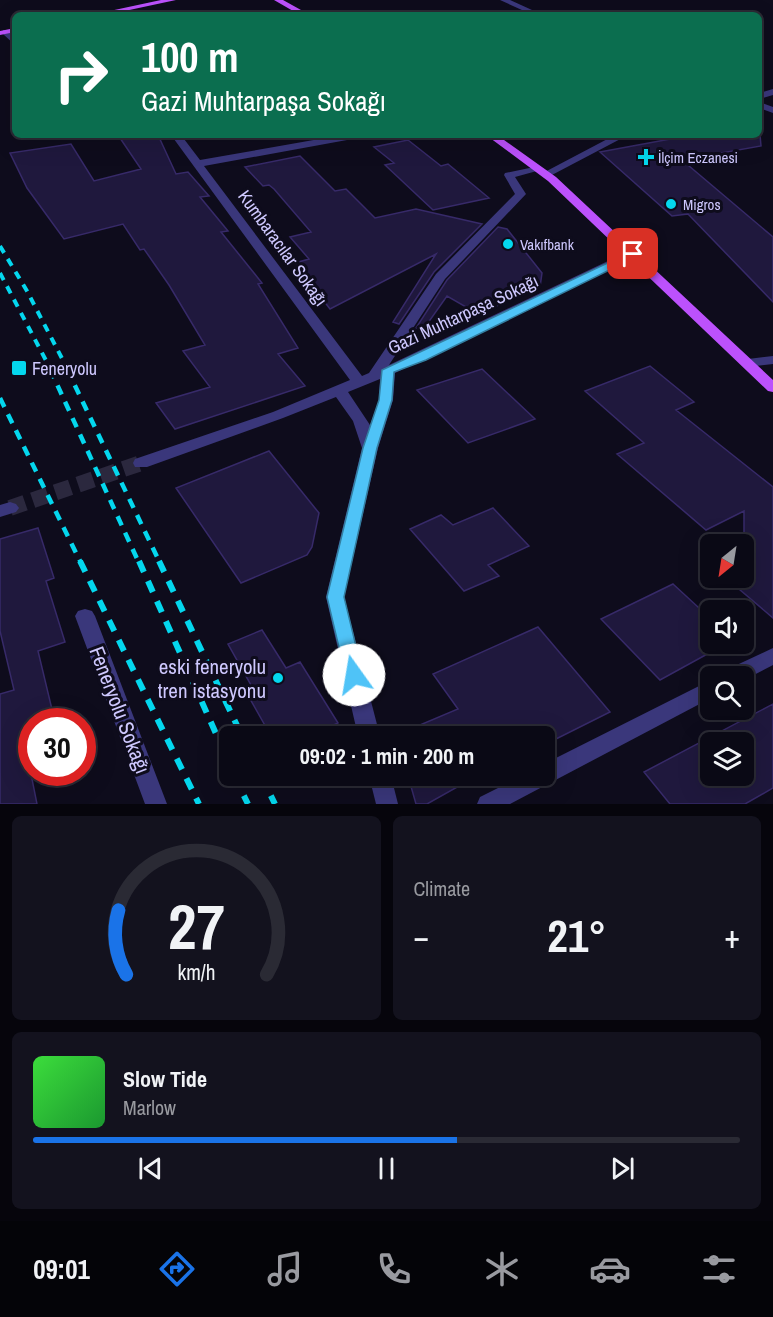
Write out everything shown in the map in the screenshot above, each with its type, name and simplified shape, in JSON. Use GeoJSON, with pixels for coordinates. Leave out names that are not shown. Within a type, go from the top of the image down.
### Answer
{"type":"FeatureCollection","features":[{"type":"Feature","properties":{"kind":"main road"},"geometry":{"type":"LineString","coordinates":[[110,12],[172,0]]}},
{"type":"Feature","properties":{"kind":"main road"},"geometry":{"type":"LineString","coordinates":[[278,0],[300,12]]}},
{"type":"Feature","properties":{"kind":"main road"},"geometry":{"type":"LineString","coordinates":[[495,138],[543,172],[630,251],[773,388]]}},
{"type":"Feature","properties":{"kind":"street"},"geometry":{"type":"LineString","coordinates":[[504,0],[532,12]]}},
{"type":"Feature","properties":{"kind":"street","name":"Kumbaracılar Sokağı"},"geometry":{"type":"LineString","coordinates":[[178,138],[359,382]]}},
{"type":"Feature","properties":{"kind":"street"},"geometry":{"type":"LineString","coordinates":[[198,164],[341,138]]}},
{"type":"Feature","properties":{"kind":"street"},"geometry":{"type":"LineString","coordinates":[[367,726],[335,597],[370,448],[386,400],[382,373],[440,277],[521,194],[509,175],[543,172],[616,138]]}},
{"type":"Feature","properties":{"kind":"street","name":"Gazi Muhtarpaşa Sokağı"},"geometry":{"type":"LineString","coordinates":[[141,463],[340,390],[436,351],[630,251]]}},
{"type":"Feature","properties":{"kind":"street"},"geometry":{"type":"LineString","coordinates":[[748,363],[773,360]]}},
{"type":"Feature","properties":{"kind":"street"},"geometry":{"type":"LineString","coordinates":[[340,390],[361,421],[370,448]]}},
{"type":"Feature","properties":{"kind":"street","name":"Feneryolu Sokağı"},"geometry":{"type":"LineString","coordinates":[[85,616],[156,804]]}},
{"type":"Feature","properties":{"kind":"street"},"geometry":{"type":"LineString","coordinates":[[753,666],[773,656]]}},
{"type":"Feature","properties":{"kind":"street"},"geometry":{"type":"LineString","coordinates":[[555,769],[700,694]]}},
{"type":"Feature","properties":{"kind":"street"},"geometry":{"type":"LineString","coordinates":[[382,786],[387,804]]}},
{"type":"Feature","properties":{"kind":"street"},"geometry":{"type":"LineString","coordinates":[[488,804],[523,786]]}},
{"type":"Feature","properties":{"kind":"building"},"geometry":{"type":"Polygon","coordinates":[[[120,138],[159,138],[176,174],[188,172],[209,196],[200,197],[228,231],[221,232],[262,283],[258,284],[298,348],[278,354],[305,386],[175,429],[156,403],[210,387],[183,351],[205,345],[169,285],[144,249],[140,250],[123,224],[64,239],[27,188],[10,153],[71,144],[94,181],[141,169],[120,138]]]}},
{"type":"Feature","properties":{"kind":"building"},"geometry":{"type":"Polygon","coordinates":[[[676,138],[760,138],[761,146],[682,160],[773,237],[773,302],[688,214],[672,216],[600,152],[676,138]]]}},
{"type":"Feature","properties":{"kind":"building"},"geometry":{"type":"Polygon","coordinates":[[[408,140],[441,166],[448,164],[489,198],[433,210],[385,165],[394,163],[374,147],[408,140]]]}},
{"type":"Feature","properties":{"kind":"building"},"geometry":{"type":"Polygon","coordinates":[[[300,156],[335,191],[346,189],[375,218],[416,209],[482,224],[434,272],[399,324],[393,322],[436,254],[330,309],[295,263],[309,259],[290,237],[311,232],[274,189],[269,185],[263,186],[245,167],[300,156]]]}},
{"type":"Feature","properties":{"kind":"building"},"geometry":{"type":"Polygon","coordinates":[[[498,227],[507,229],[542,273],[540,287],[478,314],[447,296],[423,330],[416,328],[447,280],[498,227]]]}},
{"type":"Feature","properties":{"kind":"building"},"geometry":{"type":"Polygon","coordinates":[[[650,366],[694,402],[676,410],[773,487],[773,618],[738,588],[754,588],[754,534],[744,534],[744,511],[706,530],[617,454],[644,443],[585,391],[650,366]]]}},
{"type":"Feature","properties":{"kind":"building"},"geometry":{"type":"Polygon","coordinates":[[[482,369],[535,419],[468,443],[417,390],[482,369]]]}},
{"type":"Feature","properties":{"kind":"building"},"geometry":{"type":"Polygon","coordinates":[[[269,451],[319,513],[312,547],[307,555],[241,583],[176,488],[269,451]]]}},
{"type":"Feature","properties":{"kind":"building"},"geometry":{"type":"Polygon","coordinates":[[[493,508],[529,546],[488,565],[499,576],[464,591],[410,529],[441,515],[453,525],[493,508]]]}},
{"type":"Feature","properties":{"kind":"building"},"geometry":{"type":"Polygon","coordinates":[[[38,528],[54,578],[46,581],[65,642],[38,651],[52,708],[18,708],[18,786],[33,786],[37,804],[0,804],[0,694],[14,690],[0,631],[0,539],[38,528]]]}},
{"type":"Feature","properties":{"kind":"building"},"geometry":{"type":"Polygon","coordinates":[[[673,584],[700,609],[700,654],[707,654],[660,680],[601,619],[673,584]]]}},
{"type":"Feature","properties":{"kind":"building"},"geometry":{"type":"Polygon","coordinates":[[[538,627],[610,712],[555,740],[555,726],[418,726],[458,709],[433,674],[538,627]]]}},
{"type":"Feature","properties":{"kind":"building","name":"eski feneryolu tren istasyonu"},"geometry":{"type":"Polygon","coordinates":[[[262,630],[286,668],[300,662],[338,723],[332,726],[265,726],[245,690],[252,687],[228,644],[262,630]]]}},
{"type":"Feature","properties":{"kind":"building"},"geometry":{"type":"Polygon","coordinates":[[[773,704],[773,788],[745,804],[670,804],[644,772],[700,742],[700,786],[754,786],[754,732],[720,732],[743,720],[754,720],[754,714],[773,704]]]}},
{"type":"Feature","properties":{"kind":"building"},"geometry":{"type":"Polygon","coordinates":[[[411,786],[459,786],[427,804],[416,804],[411,786]]]}},
{"type":"Feature","properties":{"kind":"tunnel"},"geometry":{"type":"LineString","coordinates":[[10,508],[141,463]]}},
{"type":"Feature","properties":{"kind":"railway"},"geometry":{"type":"LineString","coordinates":[[0,246],[27,291],[68,370]]}},
{"type":"Feature","properties":{"kind":"railway"},"geometry":{"type":"LineString","coordinates":[[0,273],[51,370]]}},
{"type":"Feature","properties":{"kind":"railway"},"geometry":{"type":"LineString","coordinates":[[50,369],[139,563]]}},
{"type":"Feature","properties":{"kind":"railway"},"geometry":{"type":"LineString","coordinates":[[67,369],[160,563]]}},
{"type":"Feature","properties":{"kind":"railway"},"geometry":{"type":"LineString","coordinates":[[0,398],[81,563]]}},
{"type":"Feature","properties":{"kind":"railway"},"geometry":{"type":"LineString","coordinates":[[80,561],[199,804]]}},
{"type":"Feature","properties":{"kind":"railway"},"geometry":{"type":"LineString","coordinates":[[139,561],[219,740]]}},
{"type":"Feature","properties":{"kind":"railway"},"geometry":{"type":"LineString","coordinates":[[159,561],[237,726]]}},
{"type":"Feature","properties":{"kind":"railway"},"geometry":{"type":"LineString","coordinates":[[239,786],[248,804]]}},
{"type":"Feature","properties":{"kind":"railway"},"geometry":{"type":"LineString","coordinates":[[266,786],[275,804]]}},
{"type":"Feature","properties":{"kind":"place","name":"İlçim Eczanesi"},"geometry":{"type":"Point","coordinates":[646,157]}},
{"type":"Feature","properties":{"kind":"place","name":"Migros"},"geometry":{"type":"Point","coordinates":[671,204]}},
{"type":"Feature","properties":{"kind":"place","name":"Vakıfbank"},"geometry":{"type":"Point","coordinates":[508,244]}},
{"type":"Feature","properties":{"kind":"place","name":"Feneryolu"},"geometry":{"type":"Point","coordinates":[19,368]}},
{"type":"Feature","properties":{"kind":"place","name":"eski feneryolu tren istasyonu"},"geometry":{"type":"Point","coordinates":[278,678]}},
{"type":"Feature","properties":{"kind":"route"},"geometry":{"type":"LineString","coordinates":[[354,675],[335,597],[370,448],[386,400],[388,370],[421,357],[615,265],[633,254]]}}]}
